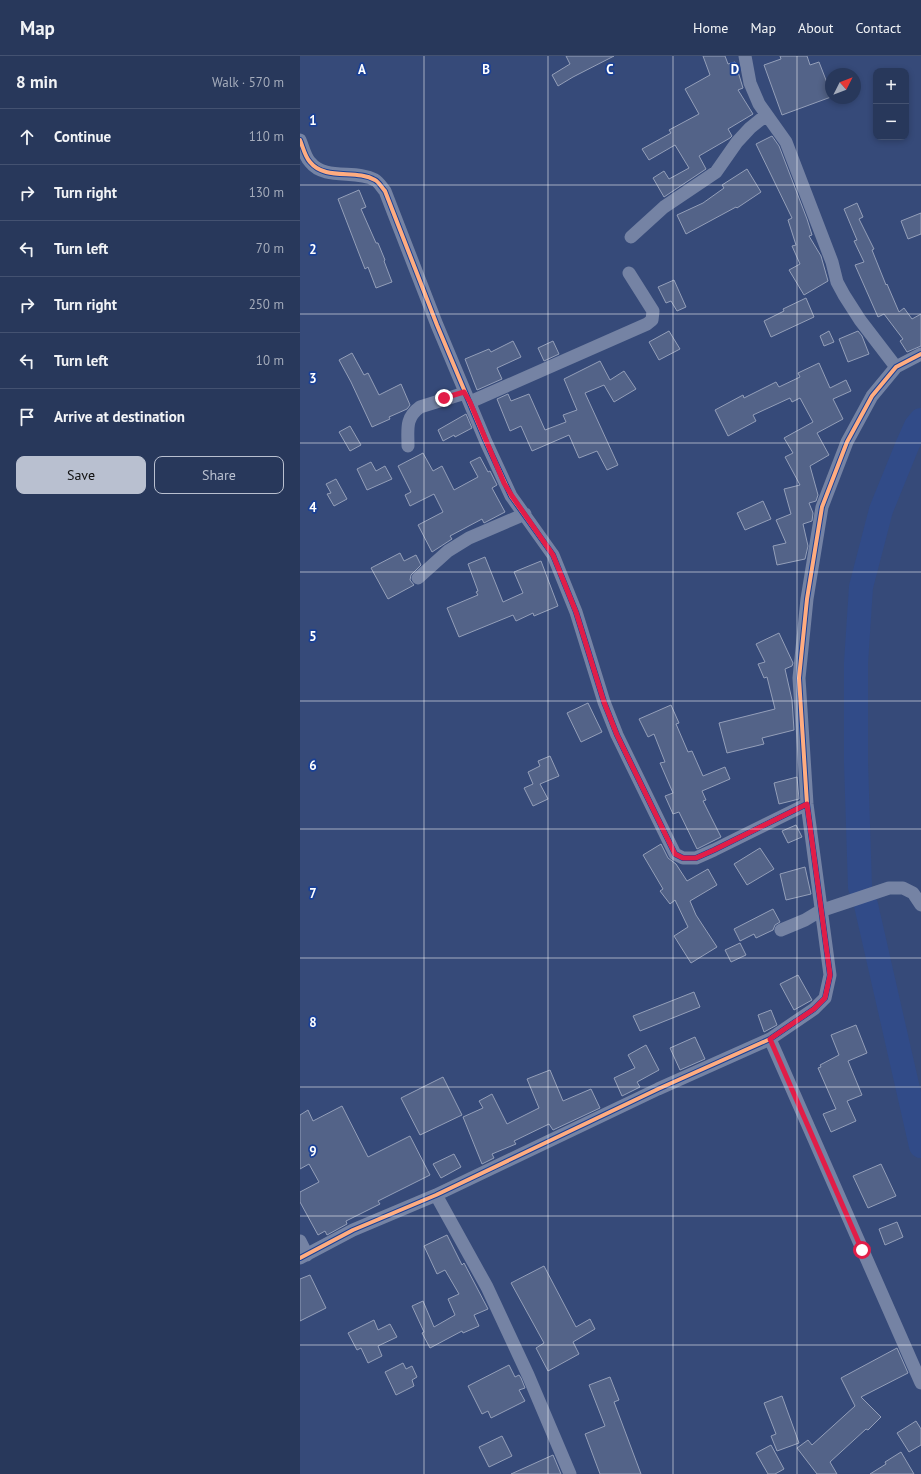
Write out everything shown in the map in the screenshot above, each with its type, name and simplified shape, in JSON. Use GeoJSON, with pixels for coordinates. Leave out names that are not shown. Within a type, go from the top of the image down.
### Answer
{"type":"FeatureCollection","features":[{"type":"Feature","properties":{"kind":"street"},"geometry":{"type":"LineString","coordinates":[[745,56],[750,83],[758,104],[786,142],[832,262],[837,282],[860,320],[896,367]]}},
{"type":"Feature","properties":{"kind":"street"},"geometry":{"type":"LineString","coordinates":[[631,237],[664,207],[716,172],[737,142],[750,128],[766,115]]}},
{"type":"Feature","properties":{"kind":"street"},"geometry":{"type":"LineString","coordinates":[[300,140],[309,162],[316,167],[326,172],[362,175],[376,180],[385,192],[437,326],[504,483],[553,555],[576,612],[604,702],[617,735],[675,854],[683,858],[696,858],[807,804]]}},
{"type":"Feature","properties":{"kind":"street"},"geometry":{"type":"LineString","coordinates":[[408,446],[408,422],[414,411],[420,407],[467,397],[647,324],[652,320],[653,311],[629,273]]}},
{"type":"Feature","properties":{"kind":"street"},"geometry":{"type":"LineString","coordinates":[[300,1241],[303,1256],[353,1230],[436,1195],[658,1089],[770,1039],[814,1009],[825,998],[830,975],[820,911],[807,804],[799,678],[807,599],[822,506],[848,442],[872,396],[896,367],[921,354]]}},
{"type":"Feature","properties":{"kind":"street"},"geometry":{"type":"LineString","coordinates":[[418,578],[448,551],[469,538],[525,514]]}},
{"type":"Feature","properties":{"kind":"street"},"geometry":{"type":"LineString","coordinates":[[781,930],[805,920],[820,911],[889,888],[903,888],[913,893],[921,905]]}},
{"type":"Feature","properties":{"kind":"street"},"geometry":{"type":"LineString","coordinates":[[770,1039],[921,1384]]}},
{"type":"Feature","properties":{"kind":"street"},"geometry":{"type":"LineString","coordinates":[[436,1195],[487,1287],[528,1375],[570,1474]]}},
{"type":"Feature","properties":{"kind":"building"},"geometry":{"type":"Polygon","coordinates":[[[566,56],[614,56],[558,86],[552,75],[570,64],[566,56]]]}},
{"type":"Feature","properties":{"kind":"building"},"geometry":{"type":"Polygon","coordinates":[[[703,56],[725,56],[728,64],[735,62],[743,88],[738,90],[753,114],[728,129],[732,136],[730,138],[699,156],[706,169],[664,197],[653,178],[664,171],[669,179],[689,168],[675,145],[649,160],[642,149],[671,133],[669,130],[699,114],[685,89],[710,75],[703,56]]]}},
{"type":"Feature","properties":{"kind":"building"},"geometry":{"type":"Polygon","coordinates":[[[780,56],[807,56],[810,65],[819,62],[825,78],[825,99],[782,115],[764,65],[781,59],[780,56]]]}},
{"type":"Feature","properties":{"kind":"building"},"geometry":{"type":"Polygon","coordinates":[[[772,136],[779,146],[807,219],[812,235],[809,236],[821,256],[828,281],[804,295],[789,270],[800,264],[792,246],[796,245],[788,220],[792,218],[756,144],[772,136]]]}},
{"type":"Feature","properties":{"kind":"building"},"geometry":{"type":"Polygon","coordinates":[[[747,169],[761,192],[737,208],[736,207],[686,234],[677,215],[703,203],[724,188],[722,185],[747,169]]]}},
{"type":"Feature","properties":{"kind":"building"},"geometry":{"type":"Polygon","coordinates":[[[359,190],[366,207],[361,209],[376,243],[378,243],[392,282],[376,288],[368,267],[365,269],[338,199],[359,190]]]}},
{"type":"Feature","properties":{"kind":"building"},"geometry":{"type":"Polygon","coordinates":[[[857,203],[863,217],[859,219],[874,249],[872,250],[899,312],[904,308],[912,319],[921,314],[921,346],[907,352],[900,341],[903,339],[884,314],[878,317],[855,265],[864,262],[854,241],[857,240],[844,209],[857,203]]]}},
{"type":"Feature","properties":{"kind":"building"},"geometry":{"type":"Polygon","coordinates":[[[921,213],[921,234],[908,239],[901,221],[921,213]]]}},
{"type":"Feature","properties":{"kind":"building"},"geometry":{"type":"Polygon","coordinates":[[[674,280],[686,307],[677,311],[671,301],[666,303],[658,287],[674,280]]]}},
{"type":"Feature","properties":{"kind":"building"},"geometry":{"type":"Polygon","coordinates":[[[806,298],[814,317],[771,337],[764,321],[784,311],[783,309],[806,298]]]}},
{"type":"Feature","properties":{"kind":"building"},"geometry":{"type":"Polygon","coordinates":[[[669,331],[680,349],[659,360],[649,342],[669,331]]]}},
{"type":"Feature","properties":{"kind":"building"},"geometry":{"type":"Polygon","coordinates":[[[829,331],[834,342],[824,346],[820,336],[829,331]]]}},
{"type":"Feature","properties":{"kind":"building"},"geometry":{"type":"Polygon","coordinates":[[[858,331],[862,336],[869,354],[848,362],[839,339],[858,331]]]}},
{"type":"Feature","properties":{"kind":"building"},"geometry":{"type":"Polygon","coordinates":[[[513,341],[521,357],[497,368],[502,379],[477,390],[465,359],[489,349],[491,352],[513,341]]]}},
{"type":"Feature","properties":{"kind":"building"},"geometry":{"type":"Polygon","coordinates":[[[553,341],[559,354],[544,361],[538,348],[553,341]]]}},
{"type":"Feature","properties":{"kind":"building"},"geometry":{"type":"Polygon","coordinates":[[[352,353],[364,375],[368,373],[379,395],[401,384],[410,405],[407,409],[372,427],[339,360],[352,353]]]}},
{"type":"Feature","properties":{"kind":"building"},"geometry":{"type":"Polygon","coordinates":[[[600,361],[610,380],[624,371],[636,389],[614,402],[604,385],[585,393],[618,465],[607,470],[597,451],[579,458],[569,435],[532,451],[521,426],[510,431],[497,399],[508,394],[511,401],[529,394],[545,430],[566,422],[563,415],[577,410],[564,379],[600,361]]]}},
{"type":"Feature","properties":{"kind":"building"},"geometry":{"type":"Polygon","coordinates":[[[819,363],[830,388],[846,380],[851,391],[833,399],[843,419],[817,433],[829,455],[810,466],[818,495],[816,501],[809,503],[813,513],[812,521],[803,524],[808,546],[805,559],[777,565],[773,546],[786,543],[776,520],[791,514],[784,489],[800,485],[785,457],[793,453],[784,438],[813,422],[800,398],[792,402],[790,398],[753,415],[756,421],[728,436],[715,410],[743,395],[744,398],[776,382],[779,387],[800,377],[798,373],[819,363]]]}},
{"type":"Feature","properties":{"kind":"building"},"geometry":{"type":"Polygon","coordinates":[[[466,414],[472,428],[455,437],[454,435],[443,441],[438,430],[466,414]]]}},
{"type":"Feature","properties":{"kind":"building"},"geometry":{"type":"Polygon","coordinates":[[[350,426],[361,445],[350,451],[339,432],[350,426]]]}},
{"type":"Feature","properties":{"kind":"building"},"geometry":{"type":"Polygon","coordinates":[[[423,453],[433,471],[442,466],[454,490],[478,477],[470,462],[480,457],[488,472],[490,471],[497,485],[492,488],[505,512],[484,523],[482,519],[450,536],[452,539],[432,552],[418,525],[443,512],[434,494],[410,506],[405,495],[411,492],[398,466],[423,453]]]}},
{"type":"Feature","properties":{"kind":"building"},"geometry":{"type":"Polygon","coordinates":[[[371,462],[376,471],[385,466],[392,479],[367,490],[357,469],[371,462]]]}},
{"type":"Feature","properties":{"kind":"building"},"geometry":{"type":"Polygon","coordinates":[[[336,479],[347,499],[334,506],[327,494],[331,493],[326,484],[336,479]]]}},
{"type":"Feature","properties":{"kind":"building"},"geometry":{"type":"Polygon","coordinates":[[[763,501],[771,519],[745,530],[737,513],[763,501]]]}},
{"type":"Feature","properties":{"kind":"building"},"geometry":{"type":"Polygon","coordinates":[[[400,553],[404,561],[416,555],[421,565],[411,575],[410,580],[414,585],[388,599],[371,568],[400,553]]]}},
{"type":"Feature","properties":{"kind":"building"},"geometry":{"type":"Polygon","coordinates":[[[485,557],[503,602],[523,593],[514,572],[541,561],[558,606],[534,616],[533,613],[516,621],[513,615],[459,637],[447,608],[478,595],[476,592],[478,591],[468,564],[485,557]]]}},
{"type":"Feature","properties":{"kind":"building"},"geometry":{"type":"Polygon","coordinates":[[[779,633],[793,663],[792,666],[785,669],[792,700],[794,730],[762,738],[764,744],[727,753],[719,723],[775,709],[767,677],[764,678],[758,664],[765,662],[756,644],[779,633]]]}},
{"type":"Feature","properties":{"kind":"building"},"geometry":{"type":"Polygon","coordinates":[[[588,703],[602,732],[581,742],[567,713],[588,703]]]}},
{"type":"Feature","properties":{"kind":"building"},"geometry":{"type":"Polygon","coordinates":[[[671,705],[679,723],[676,724],[688,752],[692,751],[703,776],[725,767],[730,779],[702,791],[706,800],[703,801],[721,837],[697,849],[679,812],[673,814],[665,796],[673,793],[660,763],[665,762],[654,734],[648,737],[639,719],[671,705]]]}},
{"type":"Feature","properties":{"kind":"building"},"geometry":{"type":"Polygon","coordinates":[[[550,756],[559,776],[540,784],[548,799],[533,806],[524,788],[533,784],[528,772],[540,766],[538,761],[550,756]]]}},
{"type":"Feature","properties":{"kind":"building"},"geometry":{"type":"Polygon","coordinates":[[[797,777],[799,799],[779,804],[774,783],[797,777]]]}},
{"type":"Feature","properties":{"kind":"building"},"geometry":{"type":"Polygon","coordinates":[[[796,825],[802,837],[788,843],[782,831],[796,825]]]}},
{"type":"Feature","properties":{"kind":"building"},"geometry":{"type":"Polygon","coordinates":[[[661,844],[668,858],[676,864],[687,881],[708,869],[717,885],[690,901],[696,915],[717,947],[691,963],[674,936],[688,927],[675,900],[670,904],[660,891],[663,889],[643,855],[661,844]]]}},
{"type":"Feature","properties":{"kind":"building"},"geometry":{"type":"Polygon","coordinates":[[[760,848],[774,869],[747,885],[734,864],[760,848]]]}},
{"type":"Feature","properties":{"kind":"building"},"geometry":{"type":"Polygon","coordinates":[[[805,867],[811,894],[786,900],[780,874],[805,867]]]}},
{"type":"Feature","properties":{"kind":"building"},"geometry":{"type":"Polygon","coordinates":[[[773,909],[780,922],[775,925],[773,930],[756,938],[754,934],[740,941],[734,929],[773,909]]]}},
{"type":"Feature","properties":{"kind":"building"},"geometry":{"type":"Polygon","coordinates":[[[740,943],[746,955],[731,962],[725,950],[740,943]]]}},
{"type":"Feature","properties":{"kind":"building"},"geometry":{"type":"Polygon","coordinates":[[[798,975],[812,1000],[794,1010],[780,984],[798,975]]]}},
{"type":"Feature","properties":{"kind":"building"},"geometry":{"type":"Polygon","coordinates":[[[694,992],[700,1007],[640,1031],[633,1016],[694,992]]]}},
{"type":"Feature","properties":{"kind":"building"},"geometry":{"type":"Polygon","coordinates":[[[771,1010],[777,1025],[764,1032],[758,1015],[771,1010]]]}},
{"type":"Feature","properties":{"kind":"building"},"geometry":{"type":"Polygon","coordinates":[[[856,1025],[867,1053],[848,1061],[862,1095],[847,1101],[856,1121],[831,1132],[823,1114],[836,1109],[818,1068],[821,1067],[820,1065],[839,1055],[831,1035],[856,1025]]]}},
{"type":"Feature","properties":{"kind":"building"},"geometry":{"type":"Polygon","coordinates":[[[695,1037],[705,1059],[680,1070],[670,1048],[695,1037]]]}},
{"type":"Feature","properties":{"kind":"building"},"geometry":{"type":"Polygon","coordinates":[[[646,1045],[659,1070],[637,1082],[640,1087],[622,1096],[614,1078],[635,1068],[628,1055],[646,1045]]]}},
{"type":"Feature","properties":{"kind":"building"},"geometry":{"type":"Polygon","coordinates":[[[550,1070],[563,1101],[591,1089],[600,1108],[553,1130],[549,1124],[514,1141],[516,1144],[492,1154],[494,1158],[482,1164],[463,1117],[483,1108],[479,1101],[492,1094],[507,1124],[539,1108],[527,1079],[550,1070]]]}},
{"type":"Feature","properties":{"kind":"building"},"geometry":{"type":"Polygon","coordinates":[[[443,1077],[462,1115],[420,1135],[401,1098],[443,1077]]]}},
{"type":"Feature","properties":{"kind":"building"},"geometry":{"type":"Polygon","coordinates":[[[342,1106],[368,1157],[410,1136],[430,1175],[378,1201],[380,1204],[346,1221],[347,1224],[327,1235],[325,1231],[318,1235],[300,1202],[300,1192],[319,1182],[309,1164],[300,1169],[300,1115],[308,1110],[313,1121],[342,1106]]]}},
{"type":"Feature","properties":{"kind":"building"},"geometry":{"type":"Polygon","coordinates":[[[454,1154],[461,1167],[441,1178],[433,1164],[454,1154]]]}},
{"type":"Feature","properties":{"kind":"building"},"geometry":{"type":"Polygon","coordinates":[[[881,1164],[896,1196],[868,1208],[853,1176],[881,1164]]]}},
{"type":"Feature","properties":{"kind":"building"},"geometry":{"type":"Polygon","coordinates":[[[897,1222],[903,1237],[885,1245],[879,1229],[897,1222]]]}},
{"type":"Feature","properties":{"kind":"building"},"geometry":{"type":"Polygon","coordinates":[[[447,1235],[462,1265],[464,1263],[488,1309],[474,1315],[479,1326],[463,1333],[462,1331],[430,1348],[422,1333],[424,1332],[412,1306],[423,1301],[434,1327],[455,1315],[448,1299],[459,1294],[445,1270],[437,1274],[424,1246],[447,1235]]]}},
{"type":"Feature","properties":{"kind":"building"},"geometry":{"type":"Polygon","coordinates":[[[544,1266],[576,1327],[590,1319],[595,1329],[573,1342],[579,1354],[548,1371],[536,1348],[544,1343],[511,1283],[544,1266]]]}},
{"type":"Feature","properties":{"kind":"building"},"geometry":{"type":"Polygon","coordinates":[[[310,1275],[326,1308],[300,1321],[300,1279],[310,1275]]]}},
{"type":"Feature","properties":{"kind":"building"},"geometry":{"type":"Polygon","coordinates":[[[374,1320],[378,1330],[390,1324],[397,1337],[378,1346],[382,1356],[368,1363],[361,1348],[357,1350],[348,1333],[374,1320]]]}},
{"type":"Feature","properties":{"kind":"building"},"geometry":{"type":"Polygon","coordinates":[[[897,1348],[908,1373],[861,1397],[881,1417],[830,1462],[837,1474],[817,1474],[797,1448],[808,1440],[812,1445],[855,1406],[841,1378],[897,1348]]]}},
{"type":"Feature","properties":{"kind":"building"},"geometry":{"type":"Polygon","coordinates":[[[403,1363],[406,1369],[412,1366],[417,1377],[412,1380],[414,1386],[396,1395],[385,1372],[403,1363]]]}},
{"type":"Feature","properties":{"kind":"building"},"geometry":{"type":"Polygon","coordinates":[[[509,1365],[515,1377],[519,1375],[521,1378],[525,1388],[519,1390],[525,1401],[491,1418],[488,1411],[482,1414],[468,1386],[509,1365]]]}},
{"type":"Feature","properties":{"kind":"building"},"geometry":{"type":"Polygon","coordinates":[[[610,1377],[619,1400],[614,1402],[641,1474],[600,1474],[585,1434],[605,1426],[589,1385],[610,1377]]]}},
{"type":"Feature","properties":{"kind":"building"},"geometry":{"type":"Polygon","coordinates":[[[782,1396],[799,1443],[777,1451],[771,1436],[776,1434],[764,1403],[782,1396]]]}},
{"type":"Feature","properties":{"kind":"building"},"geometry":{"type":"Polygon","coordinates":[[[916,1421],[921,1429],[921,1445],[909,1452],[897,1433],[916,1421]]]}},
{"type":"Feature","properties":{"kind":"building"},"geometry":{"type":"Polygon","coordinates":[[[502,1436],[512,1456],[489,1467],[479,1447],[502,1436]]]}},
{"type":"Feature","properties":{"kind":"building"},"geometry":{"type":"Polygon","coordinates":[[[771,1445],[784,1469],[775,1474],[768,1474],[756,1453],[771,1445]]]}},
{"type":"Feature","properties":{"kind":"building"},"geometry":{"type":"Polygon","coordinates":[[[901,1452],[914,1474],[870,1474],[886,1464],[885,1462],[901,1452]]]}},
{"type":"Feature","properties":{"kind":"building"},"geometry":{"type":"Polygon","coordinates":[[[553,1455],[561,1474],[511,1474],[553,1455]]]}},
{"type":"Feature","properties":{"kind":"waterway"},"geometry":{"type":"LineString","coordinates":[[860,887],[856,762],[856,663],[861,587],[881,510],[907,446],[916,426],[921,420]]}},
{"type":"Feature","properties":{"kind":"waterway"},"geometry":{"type":"LineString","coordinates":[[866,905],[921,1146]]}},
{"type":"Feature","properties":{"kind":"cycle path"},"geometry":{"type":"LineString","coordinates":[[300,140],[307,157],[316,168],[332,173],[367,177],[376,181],[385,191],[437,325],[486,442],[511,496],[553,555],[576,612],[604,702],[617,735],[675,854],[683,858],[696,858],[807,804]]}},
{"type":"Feature","properties":{"kind":"cycle path"},"geometry":{"type":"LineString","coordinates":[[300,1258],[353,1230],[436,1195],[658,1089],[770,1039],[814,1009],[825,998],[830,975],[807,804],[799,678],[807,599],[822,507],[847,442],[872,396],[896,367],[921,354]]}},
{"type":"Feature","properties":{"kind":"route"},"geometry":{"type":"LineString","coordinates":[[444,398],[464,392],[470,402],[504,483],[553,555],[576,612],[604,702],[617,735],[675,854],[683,858],[696,858],[807,804],[820,911],[830,975],[825,998],[814,1009],[770,1039],[862,1250]]}}]}
